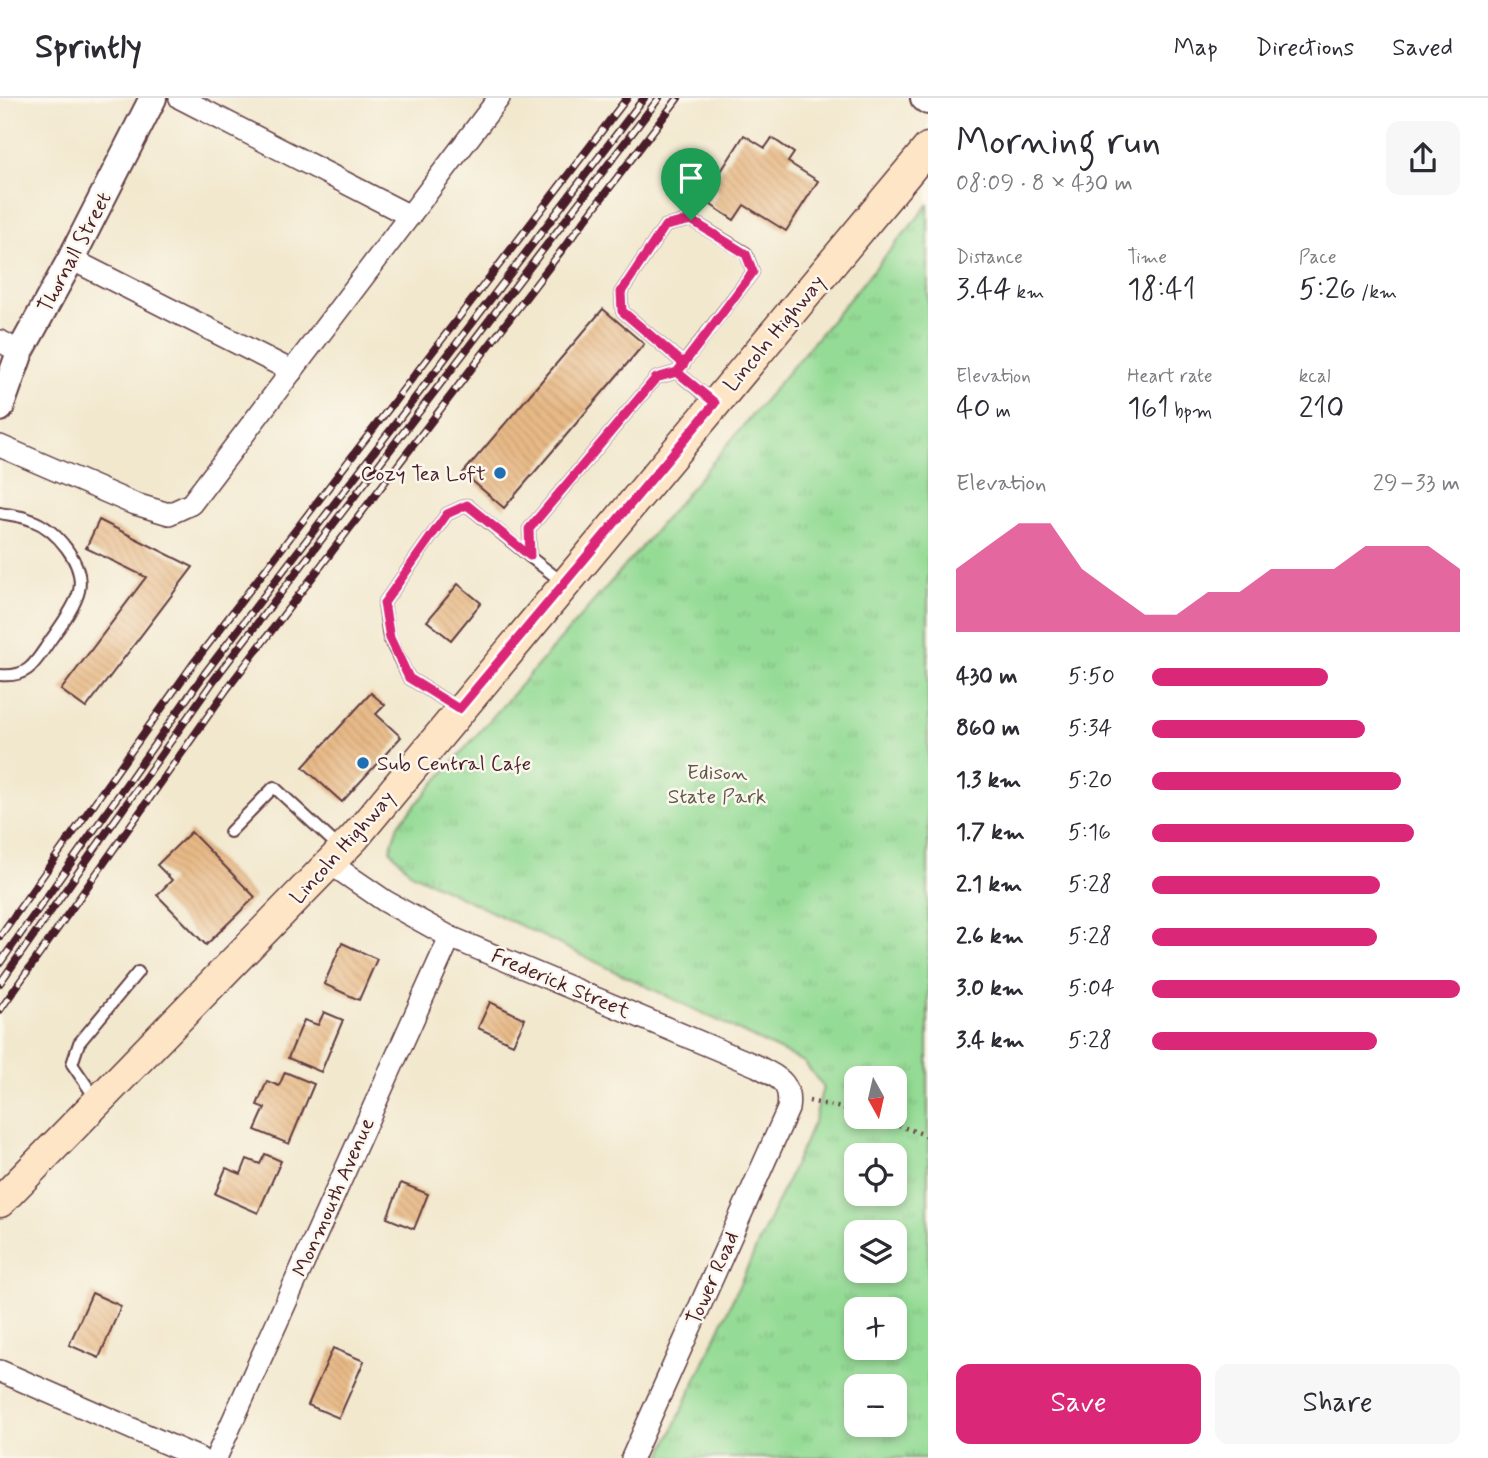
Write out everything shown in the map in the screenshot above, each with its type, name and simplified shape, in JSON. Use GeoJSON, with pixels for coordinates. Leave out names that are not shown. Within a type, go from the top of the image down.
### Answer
{"type":"FeatureCollection","features":[{"type":"Feature","properties":{"kind":"main road","name":"Lincoln Highway"},"geometry":{"type":"LineString","coordinates":[[0,1202],[337,858],[928,148]]}},
{"type":"Feature","properties":{"kind":"street","name":"Thornall Street"},"geometry":{"type":"LineString","coordinates":[[0,408],[10,347],[71,259],[153,98]]}},
{"type":"Feature","properties":{"kind":"street"},"geometry":{"type":"LineString","coordinates":[[180,98],[410,216]]}},
{"type":"Feature","properties":{"kind":"street"},"geometry":{"type":"LineString","coordinates":[[0,446],[132,503],[169,514],[191,504],[499,98]]}},
{"type":"Feature","properties":{"kind":"street"},"geometry":{"type":"LineString","coordinates":[[71,259],[292,371]]}},
{"type":"Feature","properties":{"kind":"street","name":"Frederick Street"},"geometry":{"type":"LineString","coordinates":[[337,858],[385,901],[450,937],[757,1066],[780,1079],[787,1086],[790,1098]]}},
{"type":"Feature","properties":{"kind":"street","name":"Monmouth Avenue"},"geometry":{"type":"LineString","coordinates":[[216,1458],[450,937]]}},
{"type":"Feature","properties":{"kind":"street","name":"Tower Road"},"geometry":{"type":"LineString","coordinates":[[632,1458],[788,1109],[790,1098]]}},
{"type":"Feature","properties":{"kind":"street"},"geometry":{"type":"LineString","coordinates":[[0,1371],[199,1458]]}},
{"type":"Feature","properties":{"kind":"lane"},"geometry":{"type":"LineString","coordinates":[[530,556],[529,529],[656,378],[681,368],[753,272],[746,254],[691,220],[665,226],[621,292],[622,311],[681,368],[715,403]]}},
{"type":"Feature","properties":{"kind":"lane"},"geometry":{"type":"LineString","coordinates":[[459,709],[409,678],[390,638],[384,603],[447,514],[467,505],[565,583]]}},
{"type":"Feature","properties":{"kind":"lane"},"geometry":{"type":"LineString","coordinates":[[0,513],[33,520],[55,535],[68,550],[76,568],[79,590],[56,633],[29,670],[20,675],[0,675]]}},
{"type":"Feature","properties":{"kind":"lane"},"geometry":{"type":"LineString","coordinates":[[230,832],[274,787],[337,858]]}},
{"type":"Feature","properties":{"kind":"lane"},"geometry":{"type":"LineString","coordinates":[[98,1101],[72,1064],[79,1042],[138,972]]}},
{"type":"Feature","properties":{"kind":"path"},"geometry":{"type":"LineString","coordinates":[[790,1098],[844,1109]]}},
{"type":"Feature","properties":{"kind":"path"},"geometry":{"type":"LineString","coordinates":[[907,1128],[928,1136]]}},
{"type":"Feature","properties":{"kind":"green space","name":"Edison State Park"},"geometry":{"type":"Polygon","coordinates":[[[928,205],[928,1458],[660,1458],[814,1122],[823,1087],[804,1062],[411,873],[390,850],[398,825],[645,543],[928,205]]]}},
{"type":"Feature","properties":{"kind":"building"},"geometry":{"type":"Polygon","coordinates":[[[744,135],[765,148],[772,138],[794,153],[788,162],[818,181],[786,231],[744,205],[734,220],[711,205],[719,192],[711,187],[744,135]]]}},
{"type":"Feature","properties":{"kind":"building"},"geometry":{"type":"Polygon","coordinates":[[[603,309],[644,344],[504,508],[463,473],[603,309]]]}},
{"type":"Feature","properties":{"kind":"building"},"geometry":{"type":"Polygon","coordinates":[[[99,520],[193,567],[86,708],[61,690],[146,577],[86,548],[99,520]]]}},
{"type":"Feature","properties":{"kind":"building"},"geometry":{"type":"Polygon","coordinates":[[[458,584],[481,603],[451,640],[427,621],[458,584]]]}},
{"type":"Feature","properties":{"kind":"building"},"geometry":{"type":"Polygon","coordinates":[[[371,693],[385,705],[376,714],[401,737],[342,802],[303,767],[371,693]]]}},
{"type":"Feature","properties":{"kind":"building"},"geometry":{"type":"Polygon","coordinates":[[[191,832],[255,897],[206,945],[157,895],[172,880],[157,865],[191,832]]]}},
{"type":"Feature","properties":{"kind":"building"},"geometry":{"type":"Polygon","coordinates":[[[342,943],[377,959],[359,1000],[324,984],[342,943]]]}},
{"type":"Feature","properties":{"kind":"building"},"geometry":{"type":"Polygon","coordinates":[[[490,1002],[525,1019],[513,1044],[478,1028],[490,1002]]]}},
{"type":"Feature","properties":{"kind":"building"},"geometry":{"type":"Polygon","coordinates":[[[324,1012],[343,1020],[321,1072],[288,1058],[304,1020],[318,1025],[324,1012]]]}},
{"type":"Feature","properties":{"kind":"building"},"geometry":{"type":"Polygon","coordinates":[[[285,1072],[314,1084],[289,1144],[255,1130],[265,1108],[257,1105],[267,1081],[279,1086],[285,1072]]]}},
{"type":"Feature","properties":{"kind":"building"},"geometry":{"type":"Polygon","coordinates":[[[265,1154],[281,1161],[258,1213],[215,1194],[226,1168],[241,1174],[247,1159],[260,1164],[265,1154]]]}},
{"type":"Feature","properties":{"kind":"building"},"geometry":{"type":"Polygon","coordinates":[[[401,1183],[428,1194],[414,1229],[387,1218],[401,1183]]]}},
{"type":"Feature","properties":{"kind":"building"},"geometry":{"type":"Polygon","coordinates":[[[92,1293],[121,1306],[99,1358],[69,1345],[92,1293]]]}},
{"type":"Feature","properties":{"kind":"building"},"geometry":{"type":"Polygon","coordinates":[[[333,1348],[364,1361],[339,1418],[308,1405],[333,1348]]]}},
{"type":"Feature","properties":{"kind":"railway"},"geometry":{"type":"LineString","coordinates":[[0,936],[193,664],[627,98]]}},
{"type":"Feature","properties":{"kind":"railway"},"geometry":{"type":"LineString","coordinates":[[0,963],[205,673],[644,98]]}},
{"type":"Feature","properties":{"kind":"railway"},"geometry":{"type":"LineString","coordinates":[[0,983],[214,680],[659,98]]}},
{"type":"Feature","properties":{"kind":"railway"},"geometry":{"type":"LineString","coordinates":[[0,1010],[227,689],[678,98]]}},
{"type":"Feature","properties":{"kind":"place","name":"Cozy Tea Loft"},"geometry":{"type":"Point","coordinates":[500,473]}},
{"type":"Feature","properties":{"kind":"place","name":"Sub Central Cafe"},"geometry":{"type":"Point","coordinates":[363,763]}},
{"type":"Feature","properties":{"kind":"route"},"geometry":{"type":"LineString","coordinates":[[691,220],[665,226],[621,292],[622,311],[684,364],[677,372],[656,378],[529,529],[530,556],[467,505],[447,514],[384,603],[390,638],[409,678],[459,709],[715,403],[677,372],[684,364],[719,318],[753,272],[746,254],[691,220]]}}]}
